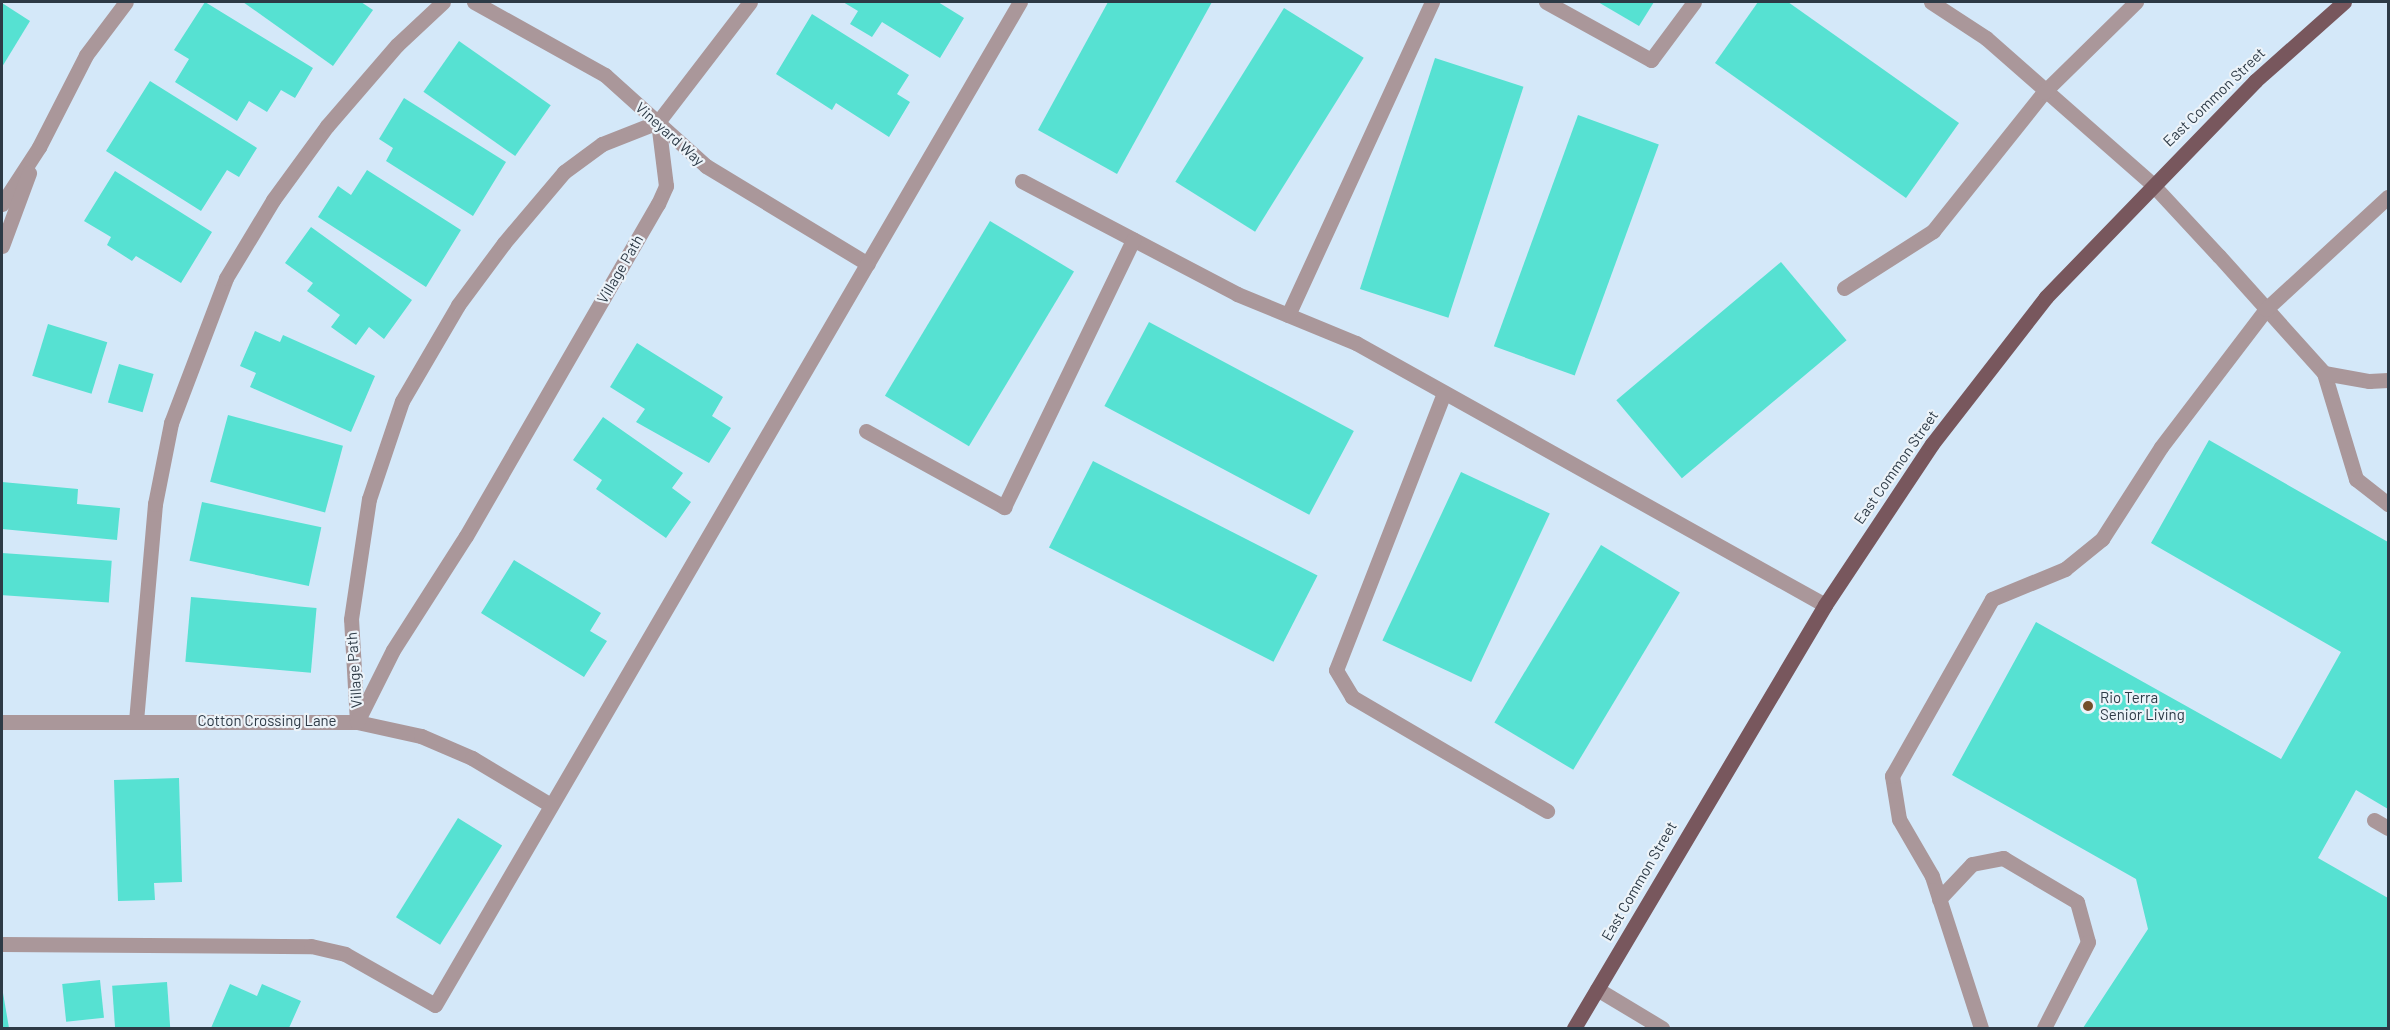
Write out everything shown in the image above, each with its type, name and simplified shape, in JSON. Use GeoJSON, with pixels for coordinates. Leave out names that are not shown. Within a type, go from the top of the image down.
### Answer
{"type":"FeatureCollection","features":[{"type":"Feature","properties":{"kind":"main road","name":"East Common Street"},"geometry":{"type":"LineString","coordinates":[[1575,1029],[1825,605],[1932,444],[2046,297],[2152,184],[2255,81],[2344,2]]}},
{"type":"Feature","properties":{"kind":"street"},"geometry":{"type":"LineString","coordinates":[[2,204],[39,147],[86,55],[126,2]]}},
{"type":"Feature","properties":{"kind":"street"},"geometry":{"type":"LineString","coordinates":[[136,721],[155,504],[169,435],[226,279],[273,200],[327,126],[397,45],[443,2]]}},
{"type":"Feature","properties":{"kind":"street","name":"Vineyard Way"},"geometry":{"type":"LineString","coordinates":[[474,2],[605,75],[706,166],[868,264]]}},
{"type":"Feature","properties":{"kind":"street"},"geometry":{"type":"LineString","coordinates":[[658,122],[750,2]]}},
{"type":"Feature","properties":{"kind":"street"},"geometry":{"type":"LineString","coordinates":[[2,944],[197,943],[311,946],[345,954],[435,1005],[549,804],[1020,2]]}},
{"type":"Feature","properties":{"kind":"street"},"geometry":{"type":"LineString","coordinates":[[1288,315],[1432,2]]}},
{"type":"Feature","properties":{"kind":"street"},"geometry":{"type":"LineString","coordinates":[[1545,2],[1651,60],[1694,2]]}},
{"type":"Feature","properties":{"kind":"street"},"geometry":{"type":"LineString","coordinates":[[1931,2],[1986,38],[2044,92],[2152,184],[2266,309],[2324,373],[2356,479],[2388,504]]}},
{"type":"Feature","properties":{"kind":"street"},"geometry":{"type":"LineString","coordinates":[[1844,288],[1933,231],[2044,92],[2136,2]]}},
{"type":"Feature","properties":{"kind":"street","name":"Village Path"},"geometry":{"type":"LineString","coordinates":[[658,122],[666,186],[658,204],[466,536],[393,650],[357,722],[351,619],[369,499],[402,401],[458,305],[504,243],[564,172],[602,144],[658,122]]}},
{"type":"Feature","properties":{"kind":"street"},"geometry":{"type":"LineString","coordinates":[[2,246],[39,147]]}},
{"type":"Feature","properties":{"kind":"street"},"geometry":{"type":"LineString","coordinates":[[1022,181],[1237,294],[1356,343],[1825,605]]}},
{"type":"Feature","properties":{"kind":"street"},"geometry":{"type":"LineString","coordinates":[[1981,1029],[1932,876],[1899,819],[1892,776],[1992,599],[2064,569],[2102,539],[2161,447],[2266,309],[2388,197]]}},
{"type":"Feature","properties":{"kind":"street"},"geometry":{"type":"LineString","coordinates":[[866,431],[1004,507],[1133,240]]}},
{"type":"Feature","properties":{"kind":"street"},"geometry":{"type":"LineString","coordinates":[[2324,373],[2369,381],[2388,380]]}},
{"type":"Feature","properties":{"kind":"street"},"geometry":{"type":"LineString","coordinates":[[1444,393],[1336,670],[1352,697],[1547,811]]}},
{"type":"Feature","properties":{"kind":"street","name":"Cotton Crossing Lane"},"geometry":{"type":"LineString","coordinates":[[2,722],[357,722],[421,736],[452,749],[549,804]]}},
{"type":"Feature","properties":{"kind":"street"},"geometry":{"type":"LineString","coordinates":[[2374,820],[2388,828]]}},
{"type":"Feature","properties":{"kind":"street"},"geometry":{"type":"LineString","coordinates":[[1939,899],[1971,864],[2003,858],[2077,902],[2088,942],[2044,1029]]}},
{"type":"Feature","properties":{"kind":"street"},"geometry":{"type":"LineString","coordinates":[[1597,989],[1662,1029]]}},
{"type":"Feature","properties":{"kind":"building"},"geometry":{"type":"Polygon","coordinates":[[[205,2],[313,68],[295,98],[281,90],[267,112],[249,101],[237,121],[175,82],[189,59],[174,50],[205,2]]]}},
{"type":"Feature","properties":{"kind":"building"},"geometry":{"type":"Polygon","coordinates":[[[243,2],[361,2],[373,10],[333,66],[243,2]]]}},
{"type":"Feature","properties":{"kind":"building"},"geometry":{"type":"Polygon","coordinates":[[[843,2],[938,2],[964,18],[940,58],[882,22],[872,37],[850,24],[858,11],[843,2]]]}},
{"type":"Feature","properties":{"kind":"building"},"geometry":{"type":"Polygon","coordinates":[[[1108,2],[1212,2],[1117,174],[1038,130],[1108,2]]]}},
{"type":"Feature","properties":{"kind":"building"},"geometry":{"type":"Polygon","coordinates":[[[1598,2],[1654,2],[1639,26],[1598,2]]]}},
{"type":"Feature","properties":{"kind":"building"},"geometry":{"type":"Polygon","coordinates":[[[1758,2],[1788,2],[1959,123],[1906,198],[1715,63],[1758,2]]]}},
{"type":"Feature","properties":{"kind":"building"},"geometry":{"type":"Polygon","coordinates":[[[2,3],[30,21],[2,67],[2,3]]]}},
{"type":"Feature","properties":{"kind":"building"},"geometry":{"type":"Polygon","coordinates":[[[1284,8],[1364,58],[1255,232],[1175,182],[1284,8]]]}},
{"type":"Feature","properties":{"kind":"building"},"geometry":{"type":"Polygon","coordinates":[[[812,14],[909,75],[897,94],[910,102],[889,137],[836,103],[832,110],[776,74],[812,14]]]}},
{"type":"Feature","properties":{"kind":"building"},"geometry":{"type":"Polygon","coordinates":[[[459,41],[551,105],[515,156],[423,92],[459,41]]]}},
{"type":"Feature","properties":{"kind":"building"},"geometry":{"type":"Polygon","coordinates":[[[1435,58],[1523,87],[1448,318],[1360,289],[1435,58]]]}},
{"type":"Feature","properties":{"kind":"building"},"geometry":{"type":"Polygon","coordinates":[[[150,81],[257,148],[239,177],[227,170],[201,211],[106,151],[150,81]]]}},
{"type":"Feature","properties":{"kind":"building"},"geometry":{"type":"Polygon","coordinates":[[[404,98],[506,162],[473,216],[386,161],[393,148],[379,139],[404,98]]]}},
{"type":"Feature","properties":{"kind":"building"},"geometry":{"type":"Polygon","coordinates":[[[1578,115],[1659,144],[1575,376],[1494,346],[1578,115]]]}},
{"type":"Feature","properties":{"kind":"building"},"geometry":{"type":"Polygon","coordinates":[[[367,170],[461,230],[426,287],[318,217],[338,186],[351,195],[367,170]]]}},
{"type":"Feature","properties":{"kind":"building"},"geometry":{"type":"Polygon","coordinates":[[[115,171],[212,232],[181,283],[136,256],[132,261],[107,245],[111,237],[84,221],[115,171]]]}},
{"type":"Feature","properties":{"kind":"building"},"geometry":{"type":"Polygon","coordinates":[[[990,221],[1074,271],[969,446],[885,396],[990,221]]]}},
{"type":"Feature","properties":{"kind":"building"},"geometry":{"type":"Polygon","coordinates":[[[311,227],[412,300],[384,339],[369,327],[356,345],[331,327],[340,315],[307,291],[313,283],[285,263],[311,227]]]}},
{"type":"Feature","properties":{"kind":"building"},"geometry":{"type":"Polygon","coordinates":[[[1781,262],[1847,340],[1682,478],[1616,400],[1781,262]]]}},
{"type":"Feature","properties":{"kind":"building"},"geometry":{"type":"Polygon","coordinates":[[[1149,322],[1354,431],[1309,515],[1104,406],[1149,322]]]}},
{"type":"Feature","properties":{"kind":"building"},"geometry":{"type":"Polygon","coordinates":[[[48,324],[107,342],[92,394],[32,376],[48,324]]]}},
{"type":"Feature","properties":{"kind":"building"},"geometry":{"type":"Polygon","coordinates":[[[255,331],[280,342],[283,335],[375,376],[351,432],[250,387],[256,373],[240,366],[255,331]]]}},
{"type":"Feature","properties":{"kind":"building"},"geometry":{"type":"Polygon","coordinates":[[[637,343],[723,397],[712,416],[731,428],[709,463],[636,422],[645,409],[610,387],[637,343]]]}},
{"type":"Feature","properties":{"kind":"building"},"geometry":{"type":"Polygon","coordinates":[[[119,364],[154,374],[143,412],[108,402],[119,364]]]}},
{"type":"Feature","properties":{"kind":"building"},"geometry":{"type":"Polygon","coordinates":[[[228,415],[343,446],[325,512],[210,482],[228,415]]]}},
{"type":"Feature","properties":{"kind":"building"},"geometry":{"type":"Polygon","coordinates":[[[603,417],[683,473],[672,488],[691,502],[666,538],[596,489],[602,480],[573,460],[603,417]]]}},
{"type":"Feature","properties":{"kind":"building","name":"Rio Terra Senior Living"},"geometry":{"type":"Polygon","coordinates":[[[2209,440],[2388,542],[2388,809],[2356,790],[2318,858],[2388,898],[2388,1028],[2083,1028],[2148,929],[2136,879],[1952,775],[2036,622],[2281,759],[2341,652],[2151,543],[2209,440]]]}},
{"type":"Feature","properties":{"kind":"building"},"geometry":{"type":"Polygon","coordinates":[[[1093,461],[1318,575],[1273,662],[1049,547],[1093,461]]]}},
{"type":"Feature","properties":{"kind":"building"},"geometry":{"type":"Polygon","coordinates":[[[1461,472],[1550,513],[1471,682],[1382,641],[1461,472]]]}},
{"type":"Feature","properties":{"kind":"building"},"geometry":{"type":"Polygon","coordinates":[[[2,482],[78,489],[77,504],[120,508],[117,540],[2,529],[2,482]]]}},
{"type":"Feature","properties":{"kind":"building"},"geometry":{"type":"Polygon","coordinates":[[[202,502],[321,527],[309,586],[190,561],[202,502]]]}},
{"type":"Feature","properties":{"kind":"building"},"geometry":{"type":"Polygon","coordinates":[[[1601,545],[1680,592],[1573,770],[1494,722],[1601,545]]]}},
{"type":"Feature","properties":{"kind":"building"},"geometry":{"type":"Polygon","coordinates":[[[2,553],[112,561],[109,603],[2,595],[2,553]]]}},
{"type":"Feature","properties":{"kind":"building"},"geometry":{"type":"Polygon","coordinates":[[[514,560],[601,613],[590,631],[607,641],[584,677],[481,613],[514,560]]]}},
{"type":"Feature","properties":{"kind":"building"},"geometry":{"type":"Polygon","coordinates":[[[191,597],[317,608],[311,673],[185,662],[191,597]]]}},
{"type":"Feature","properties":{"kind":"building"},"geometry":{"type":"Polygon","coordinates":[[[179,778],[182,882],[154,883],[155,900],[118,901],[114,780],[179,778]]]}},
{"type":"Feature","properties":{"kind":"building"},"geometry":{"type":"Polygon","coordinates":[[[458,818],[502,846],[440,945],[396,917],[458,818]]]}},
{"type":"Feature","properties":{"kind":"building"},"geometry":{"type":"Polygon","coordinates":[[[100,980],[104,1018],[66,1022],[62,984],[100,980]]]}},
{"type":"Feature","properties":{"kind":"building"},"geometry":{"type":"Polygon","coordinates":[[[167,982],[170,1028],[115,1028],[112,986],[167,982]]]}},
{"type":"Feature","properties":{"kind":"building"},"geometry":{"type":"Polygon","coordinates":[[[230,984],[257,996],[262,984],[301,1001],[289,1028],[211,1028],[230,984]]]}},
{"type":"Feature","properties":{"kind":"building"},"geometry":{"type":"Polygon","coordinates":[[[3,993],[9,1028],[2,1028],[3,993]]]}},
{"type":"Feature","properties":{"kind":"place","name":"Rio Terra Senior Living"},"geometry":{"type":"Point","coordinates":[2088,706]}}]}
